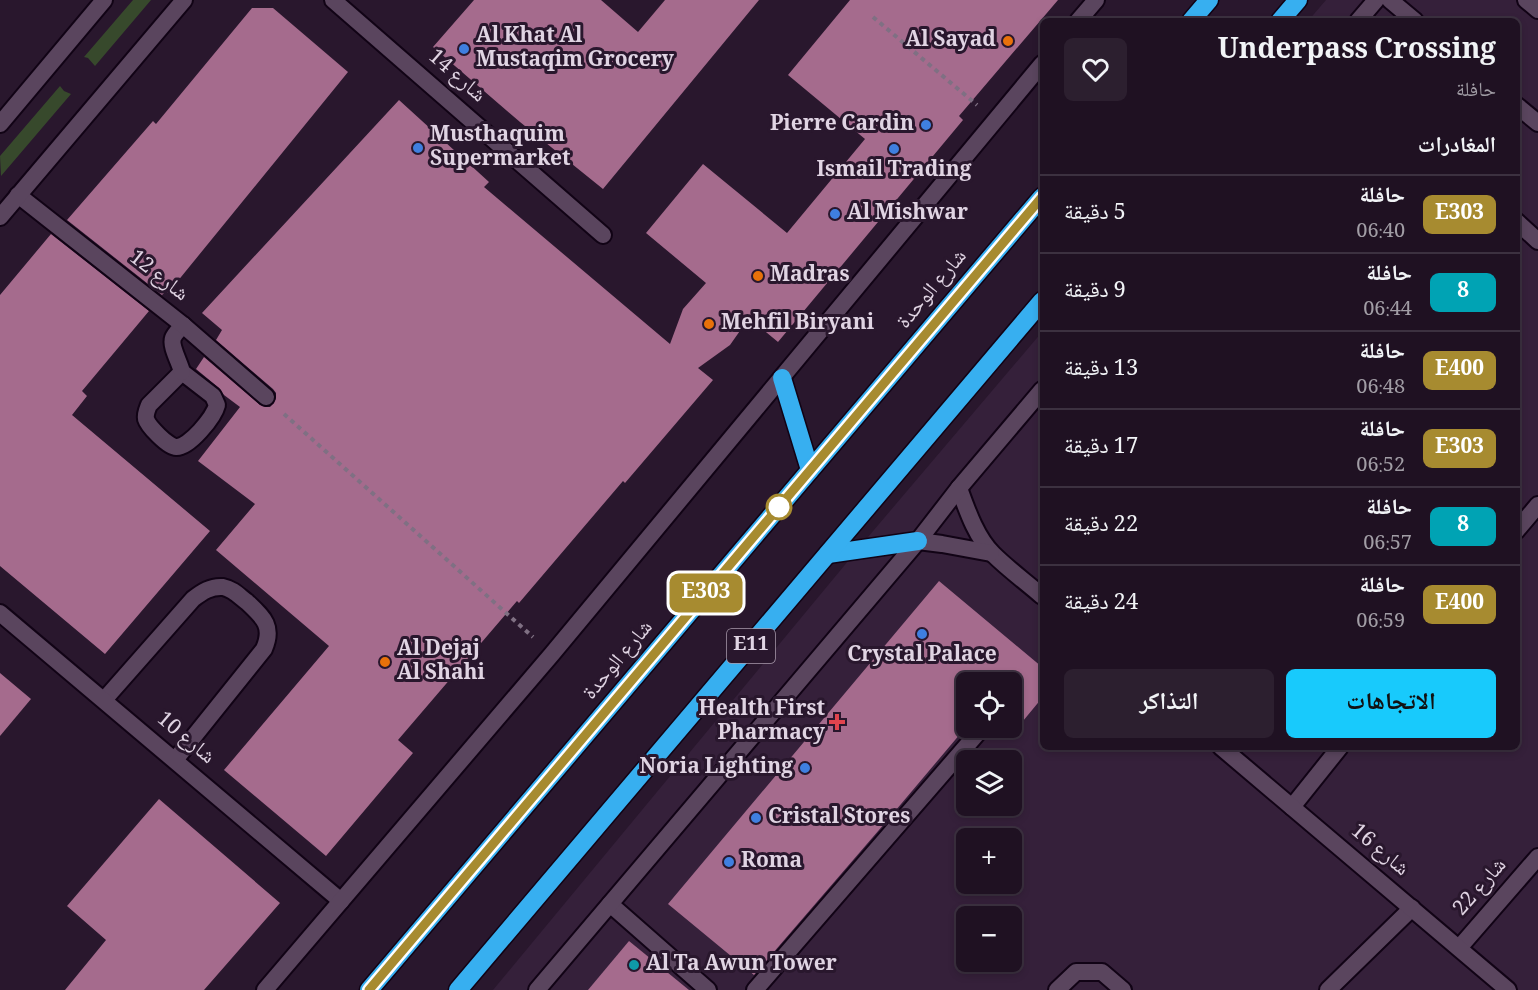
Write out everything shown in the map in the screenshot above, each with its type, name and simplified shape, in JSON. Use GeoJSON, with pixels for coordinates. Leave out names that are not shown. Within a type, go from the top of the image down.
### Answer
{"type":"FeatureCollection","features":[{"type":"Feature","properties":{"kind":"highway"},"geometry":{"type":"LineString","coordinates":[[1194,18],[1209,0]]}},
{"type":"Feature","properties":{"kind":"highway"},"geometry":{"type":"LineString","coordinates":[[1283,18],[1298,0]]}},
{"type":"Feature","properties":{"kind":"highway","name":"شارع الوحدة"},"geometry":{"type":"LineString","coordinates":[[369,990],[1040,198]]}},
{"type":"Feature","properties":{"kind":"highway","name":"E11"},"geometry":{"type":"LineString","coordinates":[[458,990],[1040,303]]}},
{"type":"Feature","properties":{"kind":"highway"},"geometry":{"type":"LineString","coordinates":[[782,378],[810,470]]}},
{"type":"Feature","properties":{"kind":"highway"},"geometry":{"type":"LineString","coordinates":[[828,554],[918,541]]}},
{"type":"Feature","properties":{"kind":"street"},"geometry":{"type":"LineString","coordinates":[[0,124],[104,0]]}},
{"type":"Feature","properties":{"kind":"street"},"geometry":{"type":"LineString","coordinates":[[0,217],[184,0]]}},
{"type":"Feature","properties":{"kind":"street","name":"شارع 14"},"geometry":{"type":"LineString","coordinates":[[333,0],[603,235]]}},
{"type":"Feature","properties":{"kind":"street"},"geometry":{"type":"LineString","coordinates":[[1081,18],[1096,0]]}},
{"type":"Feature","properties":{"kind":"street"},"geometry":{"type":"LineString","coordinates":[[1361,18],[1376,0]]}},
{"type":"Feature","properties":{"kind":"street"},"geometry":{"type":"LineString","coordinates":[[1390,0],[1411,18]]}},
{"type":"Feature","properties":{"kind":"street"},"geometry":{"type":"LineString","coordinates":[[1526,0],[1538,10]]}},
{"type":"Feature","properties":{"kind":"street"},"geometry":{"type":"LineString","coordinates":[[265,990],[552,654],[1040,66]]}},
{"type":"Feature","properties":{"kind":"street"},"geometry":{"type":"LineString","coordinates":[[0,110],[17,104]]}},
{"type":"Feature","properties":{"kind":"street"},"geometry":{"type":"LineString","coordinates":[[1520,108],[1538,123]]}},
{"type":"Feature","properties":{"kind":"street","name":"شارع 12"},"geometry":{"type":"LineString","coordinates":[[18,195],[183,326],[266,397]]}},
{"type":"Feature","properties":{"kind":"street"},"geometry":{"type":"LineString","coordinates":[[1520,225],[1538,241]]}},
{"type":"Feature","properties":{"kind":"street"},"geometry":{"type":"LineString","coordinates":[[182,372],[149,405],[146,411],[151,427],[173,447],[189,443],[212,416],[217,405],[213,396],[182,372],[172,340],[183,326]]}},
{"type":"Feature","properties":{"kind":"street"},"geometry":{"type":"LineString","coordinates":[[537,990],[918,541],[959,488],[1040,392]]}},
{"type":"Feature","properties":{"kind":"street"},"geometry":{"type":"LineString","coordinates":[[959,488],[978,533],[992,553],[1040,594]]}},
{"type":"Feature","properties":{"kind":"street"},"geometry":{"type":"LineString","coordinates":[[1520,526],[1538,505]]}},
{"type":"Feature","properties":{"kind":"street"},"geometry":{"type":"LineString","coordinates":[[918,541],[992,553]]}},
{"type":"Feature","properties":{"kind":"street"},"geometry":{"type":"LineString","coordinates":[[104,700],[193,599],[212,588],[223,587],[234,591],[265,620],[268,640],[264,650],[175,760]]}},
{"type":"Feature","properties":{"kind":"street","name":"شارع 10"},"geometry":{"type":"LineString","coordinates":[[0,613],[341,901]]}},
{"type":"Feature","properties":{"kind":"street"},"geometry":{"type":"LineString","coordinates":[[755,990],[973,738]]}},
{"type":"Feature","properties":{"kind":"street","name":"شارع 16"},"geometry":{"type":"LineString","coordinates":[[1225,750],[1508,990]]}},
{"type":"Feature","properties":{"kind":"street"},"geometry":{"type":"LineString","coordinates":[[1292,807],[1338,750]]}},
{"type":"Feature","properties":{"kind":"street","name":"شارع 22"},"geometry":{"type":"LineString","coordinates":[[1459,948],[1538,857]]}},
{"type":"Feature","properties":{"kind":"street"},"geometry":{"type":"LineString","coordinates":[[610,904],[708,990]]}},
{"type":"Feature","properties":{"kind":"street"},"geometry":{"type":"LineString","coordinates":[[1328,990],[1412,908]]}},
{"type":"Feature","properties":{"kind":"street"},"geometry":{"type":"LineString","coordinates":[[1058,990],[1076,972],[1102,972],[1123,990]]}},
{"type":"Feature","properties":{"kind":"path"},"geometry":{"type":"LineString","coordinates":[[873,16],[995,121]]}},
{"type":"Feature","properties":{"kind":"path"},"geometry":{"type":"LineString","coordinates":[[266,397],[552,654]]}},
{"type":"Feature","properties":{"kind":"shaded area"},"geometry":{"type":"Polygon","coordinates":[[[1326,0],[1538,0],[1538,990],[493,990],[868,537],[1040,334],[1040,750],[1520,750],[1520,18],[1311,18],[1326,0]]]}},
{"type":"Feature","properties":{"kind":"green space"},"geometry":{"type":"Polygon","coordinates":[[[133,0],[151,0],[95,66],[84,57],[133,0]]]}},
{"type":"Feature","properties":{"kind":"green space"},"geometry":{"type":"Polygon","coordinates":[[[60,86],[71,94],[1,176],[0,156],[60,86]]]}},
{"type":"Feature","properties":{"kind":"building"},"geometry":{"type":"Polygon","coordinates":[[[474,0],[601,0],[638,32],[665,0],[759,0],[603,189],[433,47],[474,0]]]}},
{"type":"Feature","properties":{"kind":"building"},"geometry":{"type":"Polygon","coordinates":[[[850,0],[1058,0],[1043,18],[1040,18],[1040,21],[959,116],[963,120],[778,342],[749,318],[730,345],[698,368],[713,380],[519,603],[517,601],[398,740],[413,753],[326,856],[224,770],[329,646],[216,550],[255,504],[198,461],[240,407],[196,369],[204,357],[265,407],[270,407],[274,403],[276,393],[216,340],[222,330],[202,313],[399,100],[489,182],[484,187],[670,344],[683,309],[706,283],[646,233],[703,164],[787,233],[865,139],[788,75],[850,0]]]}},
{"type":"Feature","properties":{"kind":"building"},"geometry":{"type":"Polygon","coordinates":[[[252,8],[273,8],[348,72],[168,293],[166,291],[162,295],[67,220],[153,121],[156,124],[252,8]]]}},
{"type":"Feature","properties":{"kind":"building"},"geometry":{"type":"Polygon","coordinates":[[[51,234],[149,311],[82,391],[87,396],[72,415],[210,531],[105,654],[0,566],[0,295],[51,234]]]}},
{"type":"Feature","properties":{"kind":"building"},"geometry":{"type":"Polygon","coordinates":[[[939,581],[1040,665],[1040,700],[1023,721],[1022,672],[956,672],[957,738],[754,975],[668,904],[939,581]]]}},
{"type":"Feature","properties":{"kind":"building"},"geometry":{"type":"Polygon","coordinates":[[[0,673],[31,699],[0,736],[0,673]]]}},
{"type":"Feature","properties":{"kind":"building"},"geometry":{"type":"Polygon","coordinates":[[[159,799],[280,903],[204,990],[65,990],[106,940],[67,906],[159,799]]]}},
{"type":"Feature","properties":{"kind":"building","name":"Al Ta Awun Tower"},"geometry":{"type":"Polygon","coordinates":[[[629,941],[689,990],[588,990],[629,941]]]}},
{"type":"Feature","properties":{"kind":"bus line","name":"E303"},"geometry":{"type":"LineString","coordinates":[[369,990],[1040,199]]}},
{"type":"Feature","properties":{"kind":"place","name":"Al Sayad"},"geometry":{"type":"Point","coordinates":[1008,41]}},
{"type":"Feature","properties":{"kind":"place","name":"Al Khat Al Mustaqim Grocery"},"geometry":{"type":"Point","coordinates":[464,49]}},
{"type":"Feature","properties":{"kind":"place","name":"Pierre Cardin"},"geometry":{"type":"Point","coordinates":[926,125]}},
{"type":"Feature","properties":{"kind":"place","name":"Musthaquim Supermarket"},"geometry":{"type":"Point","coordinates":[418,148]}},
{"type":"Feature","properties":{"kind":"place","name":"Ismail Trading"},"geometry":{"type":"Point","coordinates":[894,149]}},
{"type":"Feature","properties":{"kind":"place","name":"Al Mishwar"},"geometry":{"type":"Point","coordinates":[835,214]}},
{"type":"Feature","properties":{"kind":"place","name":"Madras"},"geometry":{"type":"Point","coordinates":[758,276]}},
{"type":"Feature","properties":{"kind":"place","name":"Mehfil Biryani"},"geometry":{"type":"Point","coordinates":[709,324]}},
{"type":"Feature","properties":{"kind":"place","name":"Crystal Palace"},"geometry":{"type":"Point","coordinates":[922,634]}},
{"type":"Feature","properties":{"kind":"place","name":"Al Dejaj Al Shahi"},"geometry":{"type":"Point","coordinates":[385,662]}},
{"type":"Feature","properties":{"kind":"place","name":"Health First Pharmacy"},"geometry":{"type":"Point","coordinates":[837,722]}},
{"type":"Feature","properties":{"kind":"place","name":"Noria Lighting"},"geometry":{"type":"Point","coordinates":[805,768]}},
{"type":"Feature","properties":{"kind":"place","name":"Cristal Stores"},"geometry":{"type":"Point","coordinates":[756,818]}},
{"type":"Feature","properties":{"kind":"place","name":"Roma"},"geometry":{"type":"Point","coordinates":[729,862]}},
{"type":"Feature","properties":{"kind":"place","name":"Al Ta Awun Tower"},"geometry":{"type":"Point","coordinates":[634,965]}}]}
